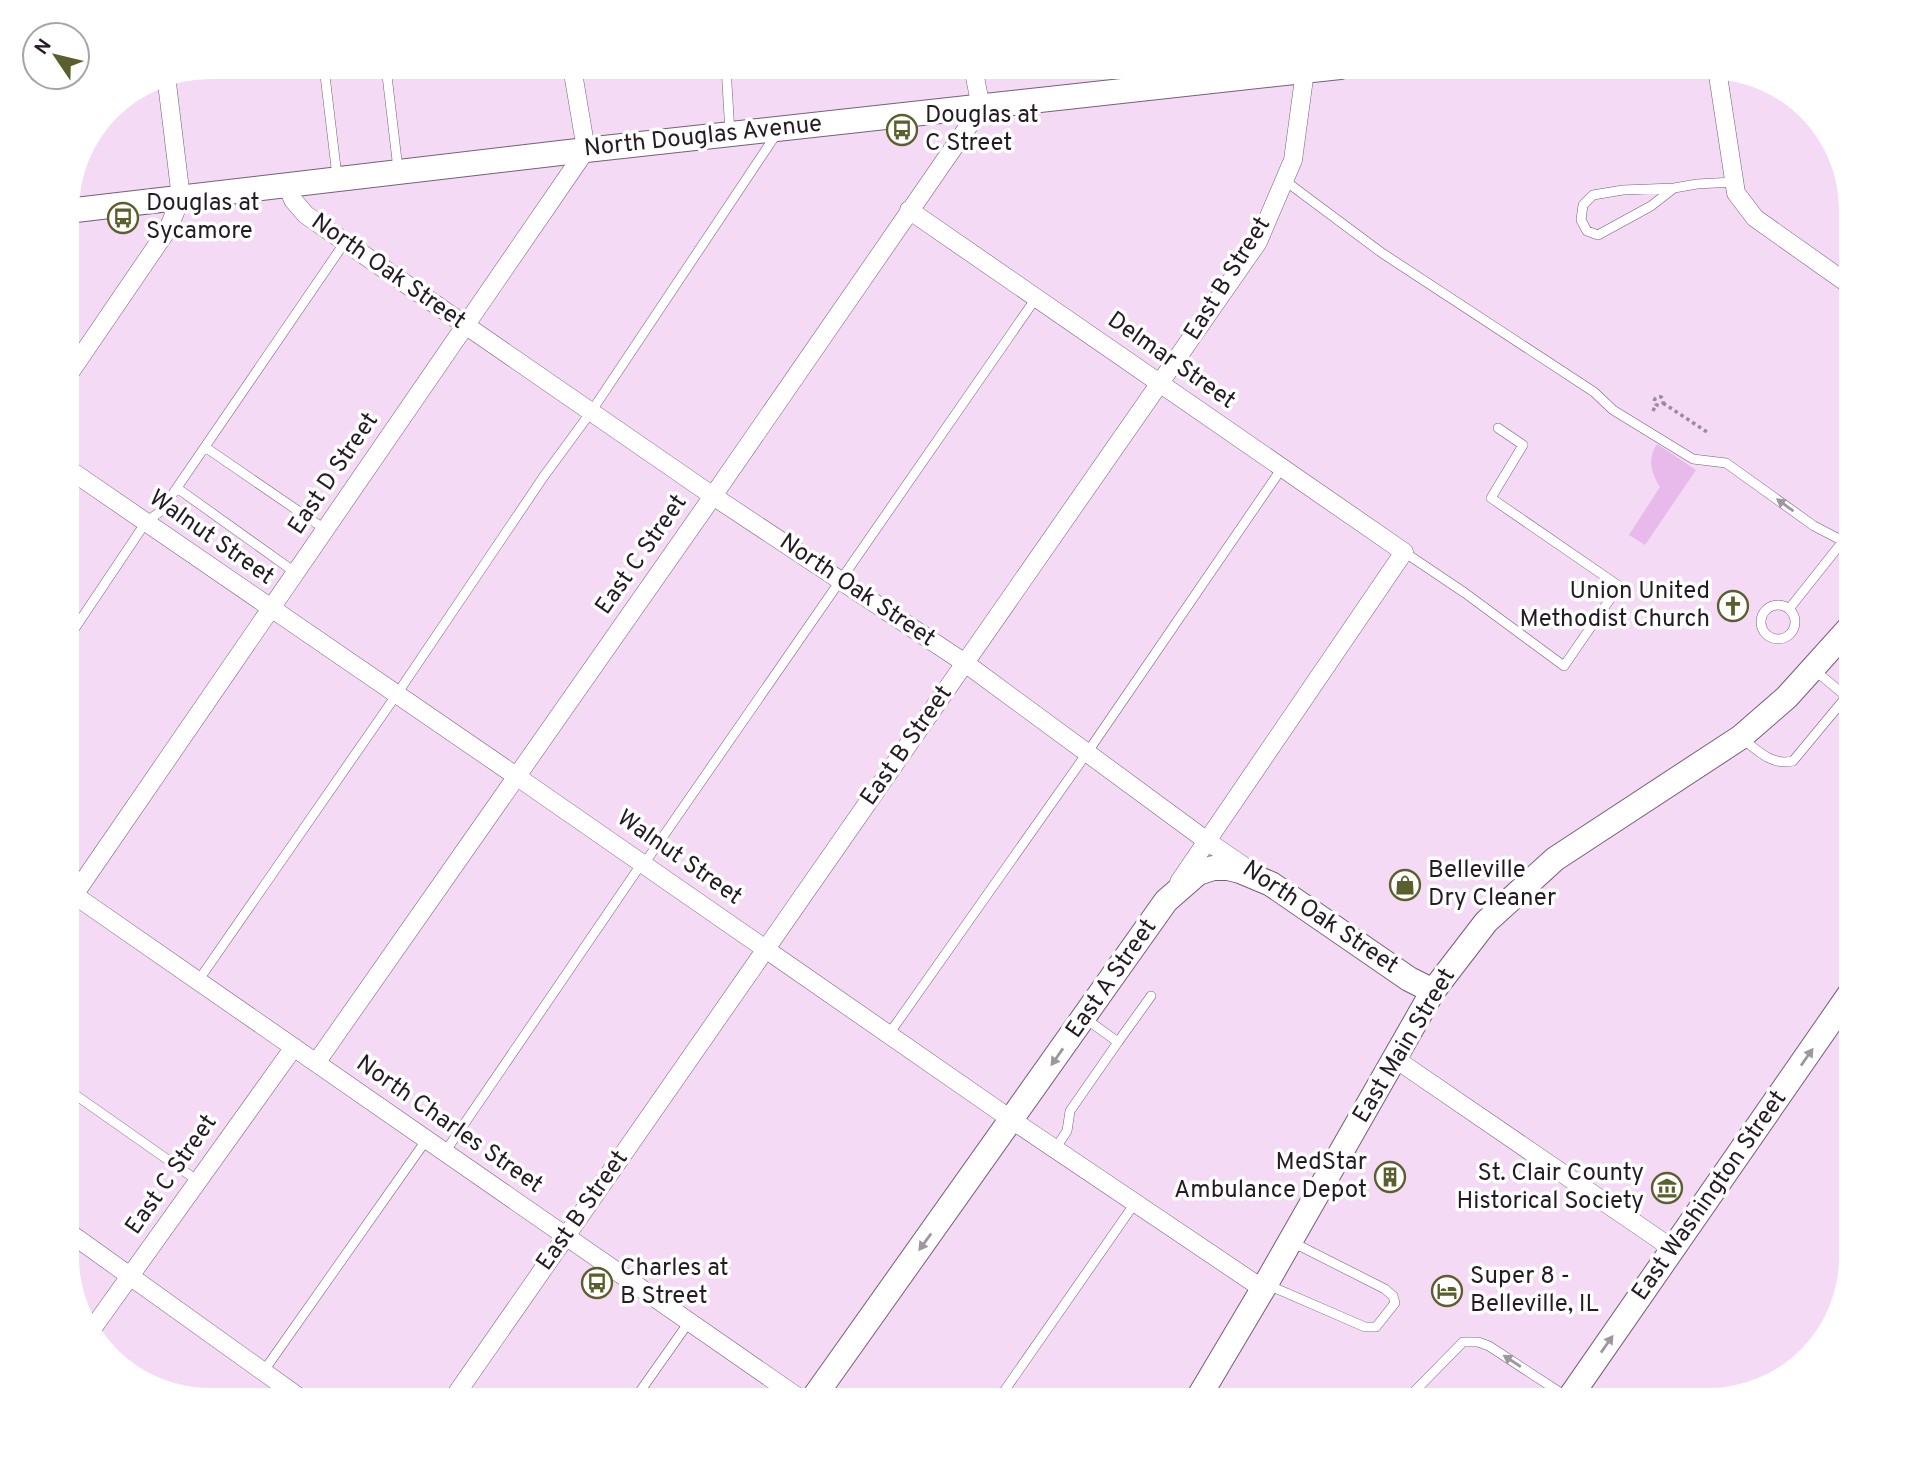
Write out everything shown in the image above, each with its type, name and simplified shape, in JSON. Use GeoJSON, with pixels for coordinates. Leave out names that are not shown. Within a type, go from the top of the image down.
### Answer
{"type":"FeatureCollection","features":[{"type":"Feature","properties":{"kind":"main road","name":"North Douglas Avenue"},"geometry":{"type":"LineString","coordinates":[[79,210],[586,150],[981,108],[1142,79]]}},
{"type":"Feature","properties":{"kind":"main road","name":"East Main Street"},"geometry":{"type":"LineString","coordinates":[[1205,1388],[1433,991],[1486,922],[1555,859],[1741,737],[1787,697],[1839,643]]}},
{"type":"Feature","properties":{"kind":"main road"},"geometry":{"type":"LineString","coordinates":[[1167,901],[1191,877],[1213,868],[1228,868],[1271,884]]}},
{"type":"Feature","properties":{"kind":"main road","name":"North Oak Street"},"geometry":{"type":"LineString","coordinates":[[1271,884],[1409,979],[1433,991]]}},
{"type":"Feature","properties":{"kind":"main road","name":"East A Street"},"geometry":{"type":"LineString","coordinates":[[821,1388],[1167,901]]}},
{"type":"Feature","properties":{"kind":"main road","name":"East Washington Street"},"geometry":{"type":"LineString","coordinates":[[1577,1388],[1839,1011]]}},
{"type":"Feature","properties":{"kind":"street"},"geometry":{"type":"LineString","coordinates":[[574,79],[586,150]]}},
{"type":"Feature","properties":{"kind":"street"},"geometry":{"type":"LineString","coordinates":[[975,79],[981,108]]}},
{"type":"Feature","properties":{"kind":"street","name":"East B Street"},"geometry":{"type":"LineString","coordinates":[[461,1388],[1258,242],[1293,160],[1304,79]]}},
{"type":"Feature","properties":{"kind":"street"},"geometry":{"type":"LineString","coordinates":[[1719,80],[1736,193],[1755,218],[1839,277]]}},
{"type":"Feature","properties":{"kind":"street"},"geometry":{"type":"LineString","coordinates":[[79,359],[168,229],[181,198],[167,86]]}},
{"type":"Feature","properties":{"kind":"street","name":"East C Street"},"geometry":{"type":"LineString","coordinates":[[316,1063],[981,108]]}},
{"type":"Feature","properties":{"kind":"street","name":"East D Street"},"geometry":{"type":"LineString","coordinates":[[79,880],[326,530],[586,150]]}},
{"type":"Feature","properties":{"kind":"street","name":"North Oak Street"},"geometry":{"type":"LineString","coordinates":[[287,185],[293,200],[306,215],[713,496],[965,663],[1207,841],[1271,884]]}},
{"type":"Feature","properties":{"kind":"street","name":"Delmar Street"},"geometry":{"type":"LineString","coordinates":[[909,210],[1404,552]]}},
{"type":"Feature","properties":{"kind":"street","name":"Walnut Street"},"geometry":{"type":"LineString","coordinates":[[79,476],[1012,1120],[1265,1287]]}},
{"type":"Feature","properties":{"kind":"street","name":"East A Street"},"geometry":{"type":"LineString","coordinates":[[1167,901],[1404,552]]}},
{"type":"Feature","properties":{"kind":"street","name":"North Charles Street"},"geometry":{"type":"LineString","coordinates":[[79,899],[783,1388]]}},
{"type":"Feature","properties":{"kind":"street","name":"East C Street"},"geometry":{"type":"LineString","coordinates":[[97,1323],[294,1047]]}},
{"type":"Feature","properties":{"kind":"street"},"geometry":{"type":"LineString","coordinates":[[1394,1058],[1673,1249]]}},
{"type":"Feature","properties":{"kind":"street"},"geometry":{"type":"LineString","coordinates":[[79,1240],[285,1388]]}},
{"type":"Feature","properties":{"kind":"lane"},"geometry":{"type":"LineString","coordinates":[[325,79],[337,179]]}},
{"type":"Feature","properties":{"kind":"lane"},"geometry":{"type":"LineString","coordinates":[[387,79],[398,172]]}},
{"type":"Feature","properties":{"kind":"lane"},"geometry":{"type":"LineString","coordinates":[[727,79],[730,135]]}},
{"type":"Feature","properties":{"kind":"lane"},"geometry":{"type":"LineString","coordinates":[[198,981],[544,476],[591,412],[779,129]]}},
{"type":"Feature","properties":{"kind":"lane"},"geometry":{"type":"LineString","coordinates":[[1284,180],[1382,253],[1594,392],[1614,410],[1693,459],[1727,463],[1814,526],[1839,538]]}},
{"type":"Feature","properties":{"kind":"lane"},"geometry":{"type":"LineString","coordinates":[[1674,188],[1651,206],[1598,235],[1587,231],[1581,220],[1583,205],[1592,195],[1623,190],[1734,182]]}},
{"type":"Feature","properties":{"kind":"lane"},"geometry":{"type":"LineString","coordinates":[[79,622],[146,522],[162,511],[345,242]]}},
{"type":"Feature","properties":{"kind":"lane"},"geometry":{"type":"LineString","coordinates":[[445,1152],[1036,298]]}},
{"type":"Feature","properties":{"kind":"lane"},"geometry":{"type":"LineString","coordinates":[[1404,552],[1564,666],[1619,586],[1491,498],[1523,445],[1498,428]]}},
{"type":"Feature","properties":{"kind":"lane"},"geometry":{"type":"LineString","coordinates":[[205,447],[326,530]]}},
{"type":"Feature","properties":{"kind":"lane"},"geometry":{"type":"LineString","coordinates":[[889,1034],[1087,753],[1282,468]]}},
{"type":"Feature","properties":{"kind":"lane"},"geometry":{"type":"LineString","coordinates":[[177,488],[296,573]]}},
{"type":"Feature","properties":{"kind":"lane"},"geometry":{"type":"LineString","coordinates":[[1789,610],[1839,551]]}},
{"type":"Feature","properties":{"kind":"lane"},"geometry":{"type":"LineString","coordinates":[[1813,668],[1839,687]]}},
{"type":"Feature","properties":{"kind":"lane"},"geometry":{"type":"LineString","coordinates":[[1741,737],[1768,759],[1785,763],[1793,761],[1839,706]]}},
{"type":"Feature","properties":{"kind":"lane"},"geometry":{"type":"LineString","coordinates":[[1055,1149],[1067,1131],[1070,1111],[1151,996]]}},
{"type":"Feature","properties":{"kind":"lane"},"geometry":{"type":"LineString","coordinates":[[1084,1018],[1118,1042]]}},
{"type":"Feature","properties":{"kind":"lane"},"geometry":{"type":"LineString","coordinates":[[79,1097],[198,1181]]}},
{"type":"Feature","properties":{"kind":"lane"},"geometry":{"type":"LineString","coordinates":[[262,1371],[427,1139]]}},
{"type":"Feature","properties":{"kind":"lane"},"geometry":{"type":"LineString","coordinates":[[1007,1388],[1135,1203]]}},
{"type":"Feature","properties":{"kind":"lane"},"geometry":{"type":"LineString","coordinates":[[1265,1287],[1365,1327],[1376,1327],[1395,1303],[1393,1296],[1385,1289],[1291,1241]]}},
{"type":"Feature","properties":{"kind":"lane"},"geometry":{"type":"LineString","coordinates":[[643,1388],[689,1322]]}},
{"type":"Feature","properties":{"kind":"lane"},"geometry":{"type":"LineString","coordinates":[[1420,1388],[1463,1342],[1478,1342],[1489,1346],[1551,1388]]}},
{"type":"Feature","properties":{"kind":"path"},"geometry":{"type":"LineString","coordinates":[[1663,403],[1665,390]]}},
{"type":"Feature","properties":{"kind":"path"},"geometry":{"type":"LineString","coordinates":[[1648,394],[1656,398],[1662,396]]}},
{"type":"Feature","properties":{"kind":"path"},"geometry":{"type":"LineString","coordinates":[[1653,411],[1656,398]]}},
{"type":"Feature","properties":{"kind":"path"},"geometry":{"type":"LineString","coordinates":[[1656,404],[1663,403],[1707,432]]}},
{"type":"Feature","properties":{"kind":"shaded area"},"geometry":{"type":"Polygon","coordinates":[[[1657,444],[1696,470],[1645,545],[1629,535],[1660,487],[1651,466],[1657,444]]]}},
{"type":"Feature","properties":{"kind":"place","name":"Douglas at C Street"},"geometry":{"type":"Point","coordinates":[902,130]}},
{"type":"Feature","properties":{"kind":"place","name":"Douglas at Sycamore"},"geometry":{"type":"Point","coordinates":[123,218]}},
{"type":"Feature","properties":{"kind":"place","name":"Union United Methodist Church"},"geometry":{"type":"Point","coordinates":[1733,606]}},
{"type":"Feature","properties":{"kind":"place","name":"Belleville Dry Cleaner"},"geometry":{"type":"Point","coordinates":[1405,885]}},
{"type":"Feature","properties":{"kind":"place","name":"MedStar Ambulance Depot"},"geometry":{"type":"Point","coordinates":[1390,1177]}},
{"type":"Feature","properties":{"kind":"place","name":"St. Clair County Historical Society"},"geometry":{"type":"Point","coordinates":[1667,1188]}},
{"type":"Feature","properties":{"kind":"place","name":"Charles at B Street"},"geometry":{"type":"Point","coordinates":[597,1283]}},
{"type":"Feature","properties":{"kind":"place","name":"Super 8 - Belleville, IL"},"geometry":{"type":"Point","coordinates":[1447,1291]}}]}
